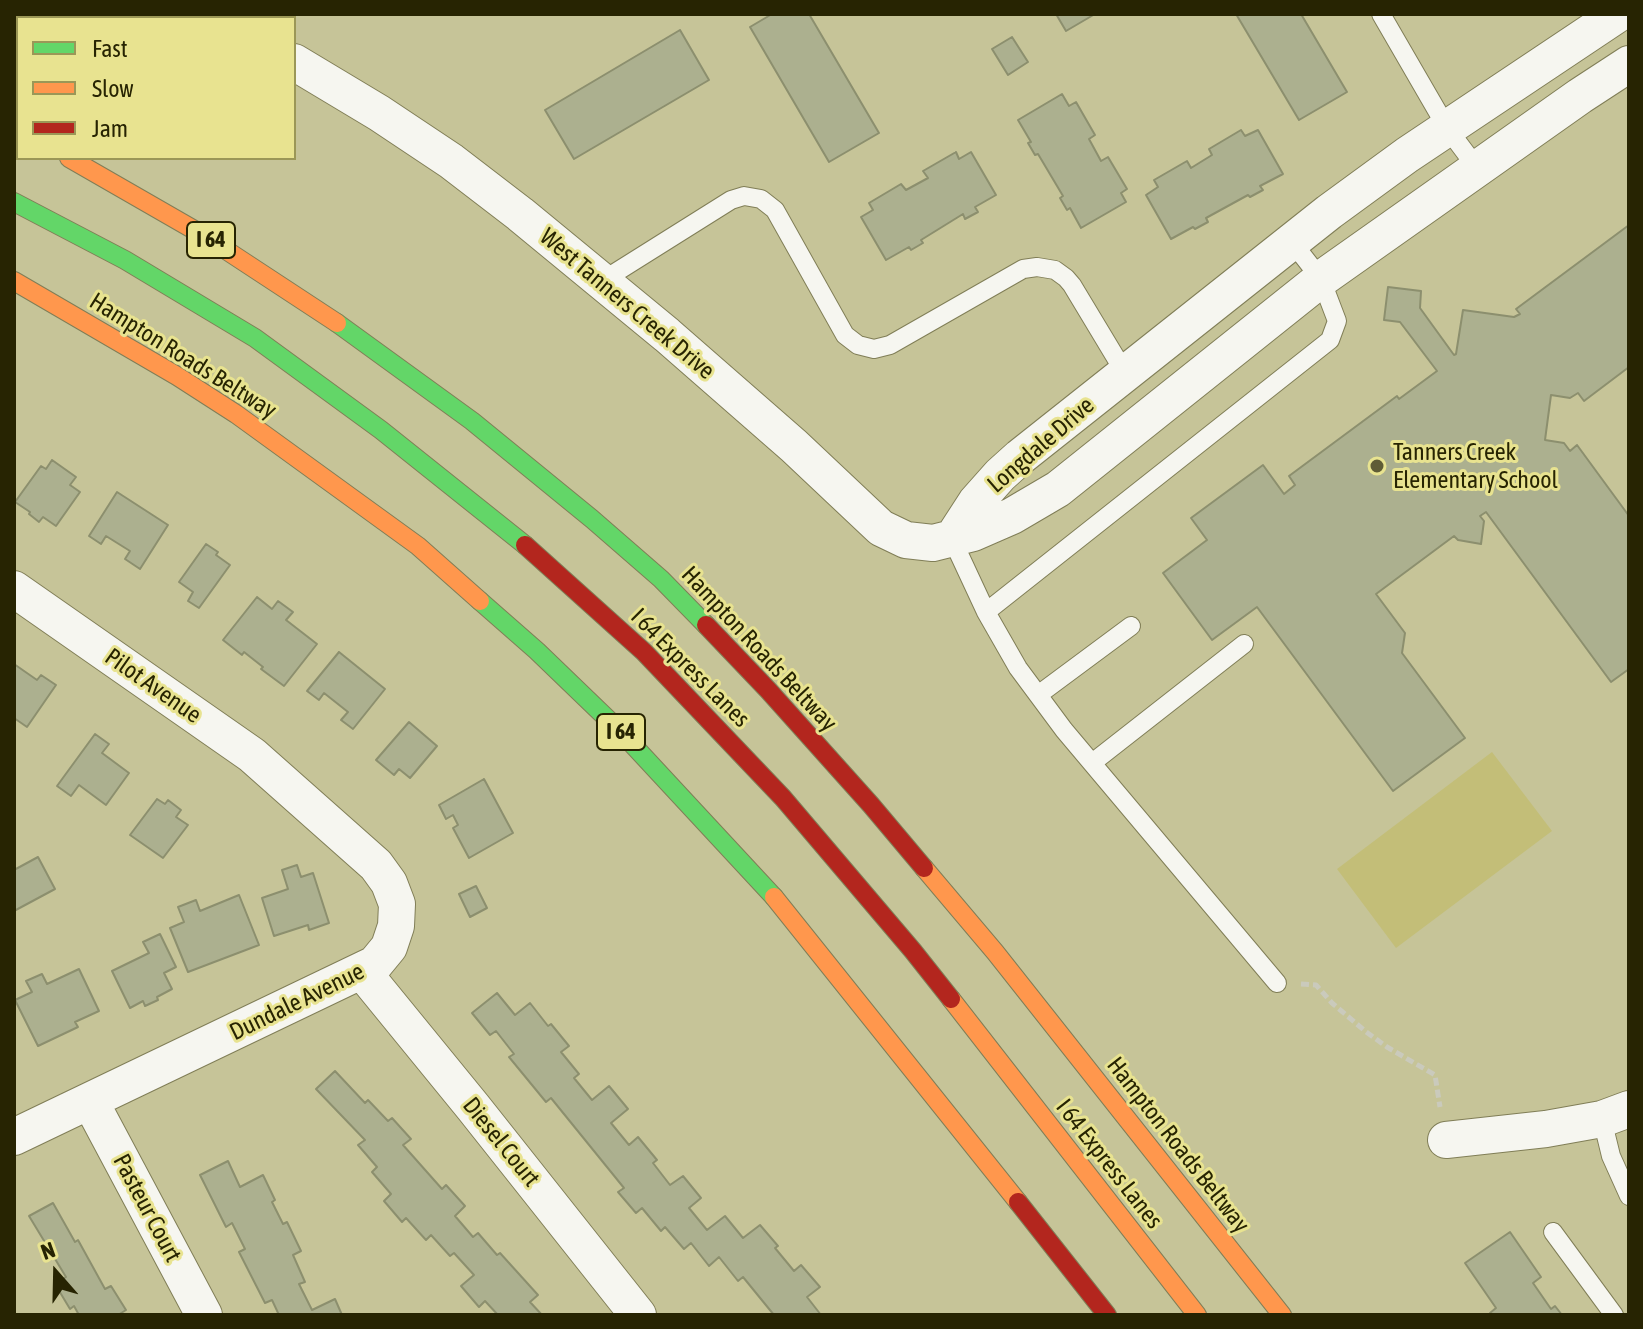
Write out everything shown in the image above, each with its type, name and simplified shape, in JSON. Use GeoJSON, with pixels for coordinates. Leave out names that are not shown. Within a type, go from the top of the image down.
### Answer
{"type":"FeatureCollection","features":[{"type":"Feature","properties":{"kind":"highway","name":"Hampton Roads Beltway"},"geometry":{"type":"LineString","coordinates":[[72,160],[203,235],[348,330],[472,421],[661,579],[768,690],[871,805],[1005,965],[1282,1315]]}},
{"type":"Feature","properties":{"kind":"highway","name":"I 64 Express Lanes"},"geometry":{"type":"LineString","coordinates":[[14,202],[125,260],[255,338],[381,430],[520,540],[644,652],[783,798],[913,951],[1197,1315]]}},
{"type":"Feature","properties":{"kind":"highway","name":"Hampton Roads Beltway"},"geometry":{"type":"LineString","coordinates":[[14,281],[236,414],[418,546],[548,661],[620,731],[772,895],[1107,1315]]}},
{"type":"Feature","properties":{"kind":"street","name":"Longdale Drive"},"geometry":{"type":"LineString","coordinates":[[952,539],[976,502],[1000,475],[1125,373],[1329,212],[1617,14]]}},
{"type":"Feature","properties":{"kind":"street","name":"West Tanners Creek Drive"},"geometry":{"type":"LineString","coordinates":[[296,63],[451,161],[602,281],[794,446],[881,528],[906,540],[933,543],[952,539]]}},
{"type":"Feature","properties":{"kind":"street","name":"Longdale Drive"},"geometry":{"type":"LineString","coordinates":[[952,539],[1012,516],[1058,489],[1321,279],[1629,64]]}},
{"type":"Feature","properties":{"kind":"street","name":"Pilot Avenue"},"geometry":{"type":"LineString","coordinates":[[14,589],[252,755],[289,788]]}},
{"type":"Feature","properties":{"kind":"street","name":"Dundale Avenue"},"geometry":{"type":"LineString","coordinates":[[18,1126],[90,1101],[362,971],[375,964],[389,947],[396,926],[397,904],[389,883],[376,865],[289,788]]}},
{"type":"Feature","properties":{"kind":"street","name":"Diesel Court"},"geometry":{"type":"LineString","coordinates":[[362,971],[638,1315]]}},
{"type":"Feature","properties":{"kind":"street","name":"Pasteur Court"},"geometry":{"type":"LineString","coordinates":[[90,1101],[204,1315]]}},
{"type":"Feature","properties":{"kind":"street"},"geometry":{"type":"LineString","coordinates":[[1446,1140],[1546,1129],[1616,1114]]}},
{"type":"Feature","properties":{"kind":"lane"},"geometry":{"type":"LineString","coordinates":[[1381,14],[1447,128],[1477,168]]}},
{"type":"Feature","properties":{"kind":"lane"},"geometry":{"type":"LineString","coordinates":[[602,281],[731,200],[744,196],[761,199],[775,210],[845,335],[858,345],[874,349],[890,345],[1023,269],[1037,267],[1055,270],[1072,285],[1125,373]]}},
{"type":"Feature","properties":{"kind":"lane"},"geometry":{"type":"LineString","coordinates":[[986,612],[1330,340],[1337,321],[1321,279],[1292,242]]}},
{"type":"Feature","properties":{"kind":"lane"},"geometry":{"type":"LineString","coordinates":[[952,539],[986,612],[1018,668],[1092,763],[1277,983]]}},
{"type":"Feature","properties":{"kind":"lane"},"geometry":{"type":"LineString","coordinates":[[1038,695],[1131,626]]}},
{"type":"Feature","properties":{"kind":"lane"},"geometry":{"type":"LineString","coordinates":[[1092,763],[1244,644]]}},
{"type":"Feature","properties":{"kind":"lane"},"geometry":{"type":"LineString","coordinates":[[1616,1114],[1611,1156],[1629,1196]]}},
{"type":"Feature","properties":{"kind":"lane"},"geometry":{"type":"LineString","coordinates":[[1553,1232],[1614,1315]]}},
{"type":"Feature","properties":{"kind":"path"},"geometry":{"type":"LineString","coordinates":[[1277,983],[1316,985],[1332,1003],[1376,1039],[1435,1075],[1446,1140]]}},
{"type":"Feature","properties":{"kind":"shaded area"},"geometry":{"type":"Polygon","coordinates":[[[1492,752],[1552,831],[1396,948],[1337,869],[1492,752]]]}},
{"type":"Feature","properties":{"kind":"building"},"geometry":{"type":"Polygon","coordinates":[[[772,14],[809,14],[879,133],[829,162],[750,27],[772,14]]]}},
{"type":"Feature","properties":{"kind":"building"},"geometry":{"type":"Polygon","coordinates":[[[1056,14],[1095,14],[1066,31],[1056,14]]]}},
{"type":"Feature","properties":{"kind":"building"},"geometry":{"type":"Polygon","coordinates":[[[1236,14],[1301,14],[1347,92],[1299,120],[1236,14]]]}},
{"type":"Feature","properties":{"kind":"building"},"geometry":{"type":"Polygon","coordinates":[[[680,30],[709,80],[574,159],[545,110],[680,30]]]}},
{"type":"Feature","properties":{"kind":"building"},"geometry":{"type":"Polygon","coordinates":[[[1012,37],[1028,62],[1008,75],[992,49],[1012,37]]]}},
{"type":"Feature","properties":{"kind":"building"},"geometry":{"type":"Polygon","coordinates":[[[1062,94],[1069,106],[1076,102],[1095,135],[1089,139],[1101,161],[1108,157],[1127,189],[1121,193],[1126,202],[1081,228],[1070,208],[1067,210],[1060,198],[1063,196],[1038,154],[1035,155],[1018,120],[1062,94]]]}},
{"type":"Feature","properties":{"kind":"building"},"geometry":{"type":"Polygon","coordinates":[[[1241,130],[1245,136],[1258,130],[1283,174],[1260,186],[1263,190],[1206,218],[1208,222],[1171,239],[1146,195],[1158,187],[1154,180],[1187,161],[1191,168],[1212,155],[1209,149],[1241,130]]]}},
{"type":"Feature","properties":{"kind":"building"},"geometry":{"type":"Polygon","coordinates":[[[956,152],[959,159],[971,152],[996,195],[975,207],[978,212],[965,219],[963,214],[921,240],[923,243],[886,260],[861,217],[873,210],[869,203],[901,184],[906,190],[928,178],[923,171],[956,152]]]}},
{"type":"Feature","properties":{"kind":"building"},"geometry":{"type":"Polygon","coordinates":[[[1629,225],[1629,367],[1584,401],[1578,393],[1570,398],[1551,395],[1545,440],[1564,443],[1570,451],[1577,445],[1629,516],[1629,669],[1611,682],[1486,512],[1480,516],[1484,521],[1481,544],[1458,540],[1454,536],[1376,594],[1405,633],[1402,653],[1465,738],[1393,791],[1257,607],[1212,640],[1163,573],[1207,540],[1191,518],[1263,465],[1284,494],[1295,485],[1289,476],[1397,396],[1399,399],[1437,371],[1400,322],[1384,320],[1388,287],[1421,291],[1420,308],[1454,355],[1463,310],[1514,317],[1520,314],[1516,309],[1629,225]]]}},
{"type":"Feature","properties":{"kind":"building"},"geometry":{"type":"Polygon","coordinates":[[[52,460],[76,477],[70,485],[80,492],[56,526],[43,517],[39,522],[15,502],[41,466],[46,469],[52,460]]]}},
{"type":"Feature","properties":{"kind":"building"},"geometry":{"type":"Polygon","coordinates":[[[117,492],[168,525],[140,569],[125,559],[130,551],[106,536],[101,544],[89,536],[117,492]]]}},
{"type":"Feature","properties":{"kind":"building"},"geometry":{"type":"Polygon","coordinates":[[[206,544],[230,565],[199,608],[188,601],[193,592],[179,582],[206,544]]]}},
{"type":"Feature","properties":{"kind":"building"},"geometry":{"type":"Polygon","coordinates":[[[257,597],[272,609],[278,601],[293,612],[286,620],[317,644],[284,686],[244,652],[242,655],[223,640],[257,597]]]}},
{"type":"Feature","properties":{"kind":"building"},"geometry":{"type":"Polygon","coordinates":[[[339,652],[385,689],[353,729],[341,720],[348,712],[324,693],[319,700],[307,691],[339,652]]]}},
{"type":"Feature","properties":{"kind":"building"},"geometry":{"type":"Polygon","coordinates":[[[14,664],[37,680],[41,675],[56,685],[27,727],[14,718],[14,664]]]}},
{"type":"Feature","properties":{"kind":"building"},"geometry":{"type":"Polygon","coordinates":[[[409,722],[437,746],[410,778],[399,769],[394,775],[376,760],[409,722]]]}},
{"type":"Feature","properties":{"kind":"building"},"geometry":{"type":"Polygon","coordinates":[[[95,734],[109,744],[102,753],[129,773],[106,805],[79,785],[71,796],[57,786],[95,734]]]}},
{"type":"Feature","properties":{"kind":"building"},"geometry":{"type":"Polygon","coordinates":[[[484,779],[513,833],[469,858],[453,828],[458,825],[453,815],[446,819],[439,805],[484,779]]]}},
{"type":"Feature","properties":{"kind":"building"},"geometry":{"type":"Polygon","coordinates":[[[157,799],[165,804],[168,800],[181,810],[176,817],[188,825],[163,858],[130,835],[157,799]]]}},
{"type":"Feature","properties":{"kind":"building"},"geometry":{"type":"Polygon","coordinates":[[[38,857],[55,889],[14,911],[14,870],[38,857]]]}},
{"type":"Feature","properties":{"kind":"building"},"geometry":{"type":"Polygon","coordinates":[[[297,865],[301,877],[313,873],[329,923],[309,930],[308,925],[274,936],[262,898],[288,889],[282,870],[297,865]]]}},
{"type":"Feature","properties":{"kind":"building"},"geometry":{"type":"Polygon","coordinates":[[[476,886],[487,908],[470,917],[459,894],[476,886]]]}},
{"type":"Feature","properties":{"kind":"building"},"geometry":{"type":"Polygon","coordinates":[[[239,895],[259,945],[188,972],[170,928],[184,922],[178,907],[196,900],[200,911],[239,895]]]}},
{"type":"Feature","properties":{"kind":"building"},"geometry":{"type":"Polygon","coordinates":[[[160,934],[176,967],[164,973],[172,989],[145,1006],[143,1001],[130,1008],[112,971],[149,953],[143,942],[160,934]]]}},
{"type":"Feature","properties":{"kind":"building"},"geometry":{"type":"Polygon","coordinates":[[[79,969],[99,1011],[75,1022],[78,1027],[38,1046],[15,1000],[32,992],[26,981],[42,974],[47,984],[79,969]]]}},
{"type":"Feature","properties":{"kind":"building"},"geometry":{"type":"Polygon","coordinates":[[[497,993],[515,1015],[530,1003],[548,1026],[551,1024],[569,1046],[561,1052],[579,1074],[574,1078],[592,1100],[609,1086],[628,1109],[611,1123],[629,1145],[638,1137],[657,1160],[653,1163],[670,1185],[683,1176],[701,1198],[689,1208],[707,1230],[725,1216],[743,1238],[760,1225],[794,1271],[801,1265],[820,1287],[807,1297],[821,1315],[774,1315],[743,1277],[738,1281],[719,1257],[709,1266],[691,1243],[684,1249],[665,1227],[661,1231],[642,1208],[636,1213],[618,1192],[624,1188],[551,1098],[546,1102],[509,1057],[514,1054],[496,1031],[490,1035],[472,1013],[497,993]]]}},
{"type":"Feature","properties":{"kind":"building"},"geometry":{"type":"Polygon","coordinates":[[[335,1071],[365,1103],[368,1100],[388,1121],[392,1118],[411,1139],[403,1145],[442,1189],[446,1185],[465,1206],[455,1216],[473,1237],[478,1233],[497,1255],[500,1253],[538,1295],[530,1302],[542,1315],[498,1315],[485,1301],[479,1307],[461,1286],[474,1275],[454,1253],[450,1256],[431,1235],[426,1240],[406,1218],[402,1222],[384,1201],[391,1194],[372,1172],[377,1167],[358,1145],[365,1140],[316,1089],[335,1071]]]}},
{"type":"Feature","properties":{"kind":"building"},"geometry":{"type":"Polygon","coordinates":[[[228,1161],[240,1187],[263,1175],[283,1224],[287,1222],[301,1251],[293,1255],[305,1282],[299,1284],[312,1310],[335,1299],[342,1315],[279,1315],[272,1300],[265,1303],[239,1252],[245,1249],[232,1223],[226,1227],[200,1175],[228,1161]]]}},
{"type":"Feature","properties":{"kind":"building"},"geometry":{"type":"Polygon","coordinates":[[[53,1203],[105,1289],[111,1286],[126,1310],[118,1315],[79,1315],[74,1306],[70,1309],[55,1284],[66,1277],[29,1216],[53,1203]]]}},
{"type":"Feature","properties":{"kind":"building"},"geometry":{"type":"Polygon","coordinates":[[[1510,1232],[1541,1277],[1533,1283],[1551,1309],[1555,1306],[1562,1315],[1491,1315],[1496,1308],[1465,1263],[1510,1232]]]}},
{"type":"Feature","properties":{"kind":"traffic: fast"},"geometry":{"type":"LineString","coordinates":[[14,202],[125,260],[255,338],[381,430],[525,545]]}},
{"type":"Feature","properties":{"kind":"traffic: fast"},"geometry":{"type":"LineString","coordinates":[[337,323],[472,421],[592,519],[661,579],[706,625]]}},
{"type":"Feature","properties":{"kind":"traffic: fast"},"geometry":{"type":"LineString","coordinates":[[480,601],[620,731],[774,897]]}},
{"type":"Feature","properties":{"kind":"traffic: slow"},"geometry":{"type":"LineString","coordinates":[[72,160],[203,235],[337,323]]}},
{"type":"Feature","properties":{"kind":"traffic: slow"},"geometry":{"type":"LineString","coordinates":[[14,281],[236,414],[418,546],[480,601]]}},
{"type":"Feature","properties":{"kind":"traffic: slow"},"geometry":{"type":"LineString","coordinates":[[924,868],[995,952],[1282,1315]]}},
{"type":"Feature","properties":{"kind":"traffic: slow"},"geometry":{"type":"LineString","coordinates":[[774,897],[1018,1202]]}},
{"type":"Feature","properties":{"kind":"traffic: slow"},"geometry":{"type":"LineString","coordinates":[[951,999],[1197,1315]]}},
{"type":"Feature","properties":{"kind":"traffic: jam"},"geometry":{"type":"LineString","coordinates":[[525,545],[644,652],[783,798],[951,999]]}},
{"type":"Feature","properties":{"kind":"traffic: jam"},"geometry":{"type":"LineString","coordinates":[[706,625],[768,690],[924,868]]}},
{"type":"Feature","properties":{"kind":"traffic: jam"},"geometry":{"type":"LineString","coordinates":[[1018,1202],[1107,1315]]}},
{"type":"Feature","properties":{"kind":"place","name":"Tanners Creek Elementary School"},"geometry":{"type":"Point","coordinates":[1377,466]}}]}
